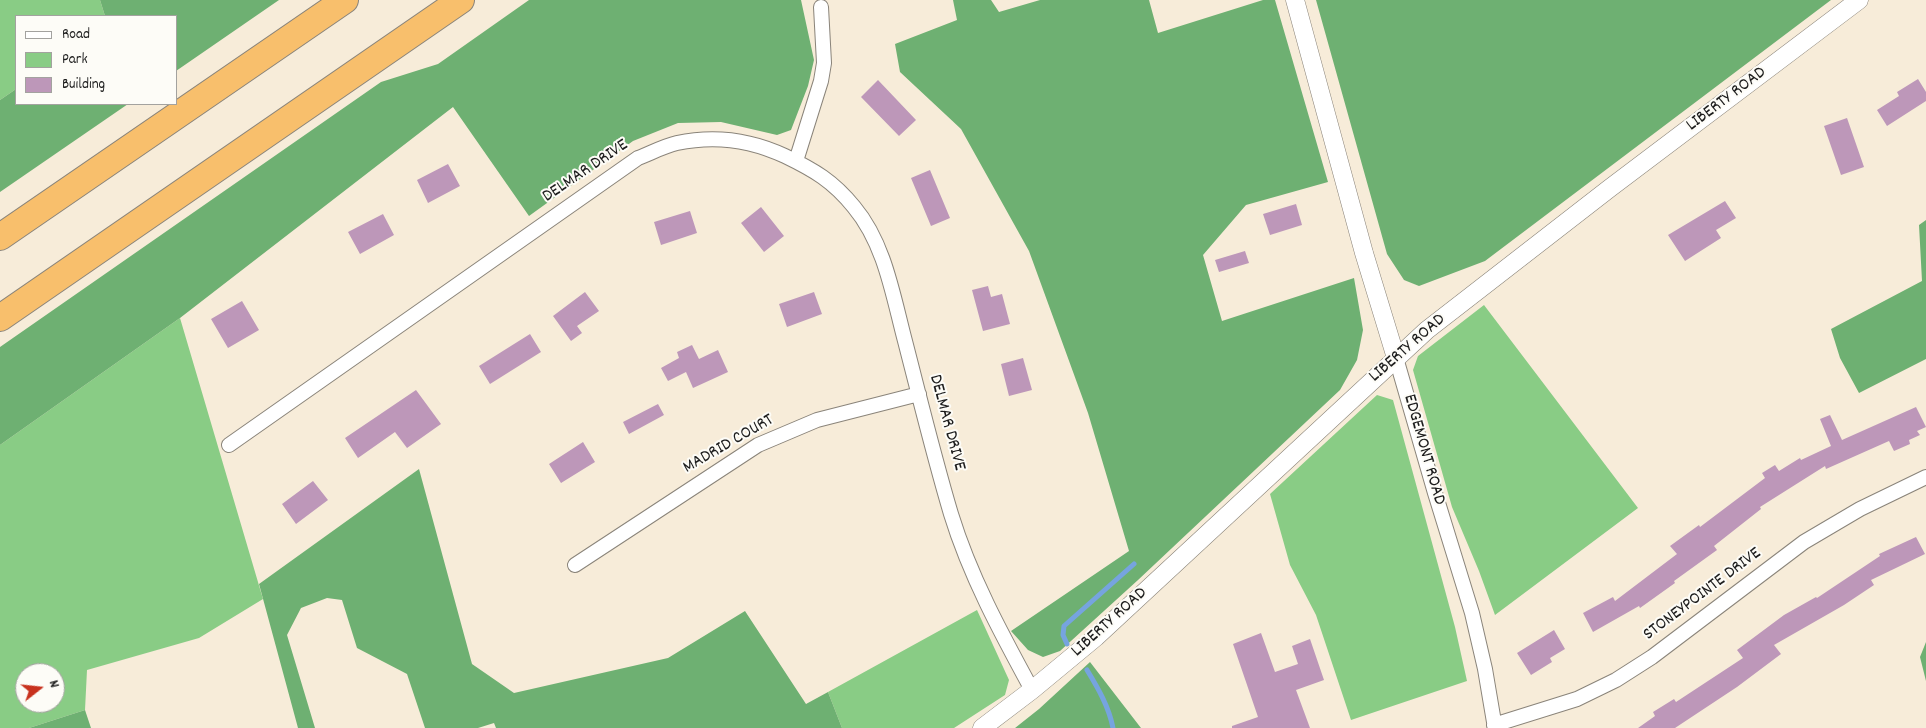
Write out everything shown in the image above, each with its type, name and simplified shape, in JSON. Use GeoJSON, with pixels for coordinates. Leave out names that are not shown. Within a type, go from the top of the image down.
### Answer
{"type":"FeatureCollection","features":[{"type":"Feature","properties":{"kind":"highway"},"geometry":{"type":"LineString","coordinates":[[0,237],[345,0]]}},
{"type":"Feature","properties":{"kind":"highway"},"geometry":{"type":"LineString","coordinates":[[0,318],[461,0]]}},
{"type":"Feature","properties":{"kind":"street","name":"EDGEMONT ROAD"},"geometry":{"type":"LineString","coordinates":[[1295,0],[1364,253],[1472,613],[1485,669],[1495,727]]}},
{"type":"Feature","properties":{"kind":"street","name":"LIBERTY ROAD"},"geometry":{"type":"LineString","coordinates":[[982,728],[1096,637],[1427,330],[1859,0]]}},
{"type":"Feature","properties":{"kind":"street"},"geometry":{"type":"LineString","coordinates":[[796,161],[821,81],[824,63],[821,7]]}},
{"type":"Feature","properties":{"kind":"street","name":"DELMAR DRIVE"},"geometry":{"type":"LineString","coordinates":[[229,445],[638,158],[676,143],[718,139],[746,142],[765,147],[816,171],[833,184],[855,207],[872,235],[888,275],[951,514],[966,557],[997,626],[1032,690]]}},
{"type":"Feature","properties":{"kind":"street","name":"MADRID COURT"},"geometry":{"type":"LineString","coordinates":[[575,565],[770,439],[817,420],[919,394]]}},
{"type":"Feature","properties":{"kind":"street","name":"STONEYPOINTE DRIVE"},"geometry":{"type":"LineString","coordinates":[[1495,727],[1578,699],[1616,680],[1652,657],[1804,542],[1860,509],[1926,478]]}},
{"type":"Feature","properties":{"kind":"green space"},"geometry":{"type":"Polygon","coordinates":[[[0,0],[100,0],[105,15],[15,15],[15,90],[0,100],[0,0]]]}},
{"type":"Feature","properties":{"kind":"green space"},"geometry":{"type":"Polygon","coordinates":[[[100,0],[279,0],[178,70],[178,15],[105,15],[100,0]]]}},
{"type":"Feature","properties":{"kind":"green space"},"geometry":{"type":"Polygon","coordinates":[[[529,0],[801,0],[814,60],[808,86],[791,130],[777,135],[721,122],[678,123],[633,141],[529,216],[453,107],[180,318],[0,445],[0,347],[381,82],[438,64],[529,0]]]}},
{"type":"Feature","properties":{"kind":"green space"},"geometry":{"type":"Polygon","coordinates":[[[953,0],[991,0],[999,12],[1040,0],[1149,0],[1158,33],[1263,0],[1275,0],[1328,182],[1246,205],[1203,255],[1222,321],[1354,278],[1363,330],[1357,360],[1340,390],[1060,651],[1043,657],[1028,650],[1011,631],[1129,551],[1088,413],[1029,251],[961,129],[900,72],[895,44],[957,20],[953,0]]]}},
{"type":"Feature","properties":{"kind":"green space"},"geometry":{"type":"Polygon","coordinates":[[[1316,0],[1831,0],[1485,261],[1419,286],[1404,280],[1387,254],[1316,0]]]}},
{"type":"Feature","properties":{"kind":"green space"},"geometry":{"type":"Polygon","coordinates":[[[15,90],[15,105],[127,105],[0,192],[0,100],[15,90]]]}},
{"type":"Feature","properties":{"kind":"green space"},"geometry":{"type":"Polygon","coordinates":[[[1926,220],[1926,359],[1859,393],[1840,358],[1831,329],[1922,281],[1919,225],[1926,220]]]}},
{"type":"Feature","properties":{"kind":"green space"},"geometry":{"type":"Polygon","coordinates":[[[1484,305],[1638,508],[1495,615],[1452,507],[1413,370],[1418,356],[1484,305]]]}},
{"type":"Feature","properties":{"kind":"green space"},"geometry":{"type":"Polygon","coordinates":[[[180,318],[263,599],[199,638],[87,670],[85,710],[29,728],[0,728],[0,445],[180,318]]]}},
{"type":"Feature","properties":{"kind":"green space"},"geometry":{"type":"Polygon","coordinates":[[[1377,395],[1393,400],[1455,627],[1467,681],[1351,720],[1316,615],[1290,565],[1270,494],[1377,395]]]}},
{"type":"Feature","properties":{"kind":"green space"},"geometry":{"type":"Polygon","coordinates":[[[419,469],[472,664],[514,693],[668,658],[745,611],[806,704],[828,692],[842,728],[496,728],[494,723],[478,728],[425,728],[407,674],[357,648],[342,600],[327,598],[301,608],[287,635],[315,728],[298,728],[259,584],[419,469]]]}},
{"type":"Feature","properties":{"kind":"green space"},"geometry":{"type":"Polygon","coordinates":[[[977,610],[1009,680],[1005,695],[954,728],[842,728],[828,692],[977,610]]]}},
{"type":"Feature","properties":{"kind":"green space"},"geometry":{"type":"Polygon","coordinates":[[[1926,642],[1926,681],[1920,657],[1926,642]]]}},
{"type":"Feature","properties":{"kind":"green space"},"geometry":{"type":"Polygon","coordinates":[[[1090,662],[1141,728],[1015,728],[1039,709],[1090,662]]]}},
{"type":"Feature","properties":{"kind":"green space"},"geometry":{"type":"Polygon","coordinates":[[[85,710],[91,728],[29,728],[85,710]]]}},
{"type":"Feature","properties":{"kind":"building"},"geometry":{"type":"Polygon","coordinates":[[[1918,79],[1926,92],[1926,101],[1887,126],[1877,110],[1899,96],[1897,92],[1918,79]]]}},
{"type":"Feature","properties":{"kind":"building"},"geometry":{"type":"Polygon","coordinates":[[[878,80],[916,120],[899,136],[861,97],[878,80]]]}},
{"type":"Feature","properties":{"kind":"building"},"geometry":{"type":"Polygon","coordinates":[[[1847,118],[1864,167],[1841,175],[1824,126],[1847,118]]]}},
{"type":"Feature","properties":{"kind":"building"},"geometry":{"type":"Polygon","coordinates":[[[448,164],[460,186],[428,203],[417,180],[448,164]]]}},
{"type":"Feature","properties":{"kind":"building"},"geometry":{"type":"Polygon","coordinates":[[[930,170],[950,218],[931,226],[911,178],[930,170]]]}},
{"type":"Feature","properties":{"kind":"building"},"geometry":{"type":"Polygon","coordinates":[[[1725,201],[1736,218],[1716,230],[1721,238],[1685,261],[1668,235],[1725,201]]]}},
{"type":"Feature","properties":{"kind":"building"},"geometry":{"type":"Polygon","coordinates":[[[1296,204],[1302,225],[1270,235],[1263,214],[1296,204]]]}},
{"type":"Feature","properties":{"kind":"building"},"geometry":{"type":"Polygon","coordinates":[[[761,207],[784,236],[764,252],[741,223],[761,207]]]}},
{"type":"Feature","properties":{"kind":"building"},"geometry":{"type":"Polygon","coordinates":[[[690,211],[697,233],[661,245],[654,222],[690,211]]]}},
{"type":"Feature","properties":{"kind":"building"},"geometry":{"type":"Polygon","coordinates":[[[383,214],[394,235],[360,254],[348,232],[383,214]]]}},
{"type":"Feature","properties":{"kind":"building"},"geometry":{"type":"Polygon","coordinates":[[[1245,251],[1249,263],[1219,272],[1215,260],[1245,251]]]}},
{"type":"Feature","properties":{"kind":"building"},"geometry":{"type":"Polygon","coordinates":[[[988,286],[991,297],[1002,294],[1010,324],[983,331],[972,290],[988,286]]]}},
{"type":"Feature","properties":{"kind":"building"},"geometry":{"type":"Polygon","coordinates":[[[585,292],[599,311],[577,326],[582,333],[571,341],[553,316],[585,292]]]}},
{"type":"Feature","properties":{"kind":"building"},"geometry":{"type":"Polygon","coordinates":[[[814,292],[822,314],[787,327],[779,304],[814,292]]]}},
{"type":"Feature","properties":{"kind":"building"},"geometry":{"type":"Polygon","coordinates":[[[242,301],[259,330],[228,348],[211,319],[242,301]]]}},
{"type":"Feature","properties":{"kind":"building"},"geometry":{"type":"Polygon","coordinates":[[[530,334],[541,352],[490,384],[479,366],[530,334]]]}},
{"type":"Feature","properties":{"kind":"building"},"geometry":{"type":"Polygon","coordinates":[[[692,345],[699,359],[718,350],[728,372],[693,388],[686,372],[668,381],[661,368],[679,358],[677,352],[692,345]]]}},
{"type":"Feature","properties":{"kind":"building"},"geometry":{"type":"Polygon","coordinates":[[[1023,358],[1032,390],[1009,396],[1001,364],[1023,358]]]}},
{"type":"Feature","properties":{"kind":"building"},"geometry":{"type":"Polygon","coordinates":[[[416,390],[441,424],[407,448],[395,432],[358,458],[345,438],[416,390]]]}},
{"type":"Feature","properties":{"kind":"building"},"geometry":{"type":"Polygon","coordinates":[[[658,404],[664,415],[629,434],[623,422],[658,404]]]}},
{"type":"Feature","properties":{"kind":"building"},"geometry":{"type":"Polygon","coordinates":[[[1916,407],[1926,427],[1917,431],[1920,435],[1909,440],[1910,444],[1894,451],[1889,441],[1826,469],[1825,466],[1760,507],[1761,509],[1714,546],[1717,550],[1674,581],[1675,583],[1640,608],[1639,606],[1593,632],[1583,613],[1613,597],[1615,601],[1677,554],[1670,546],[1699,525],[1700,527],[1765,478],[1762,473],[1775,465],[1779,471],[1800,458],[1801,460],[1831,446],[1820,419],[1830,415],[1842,440],[1916,407]]]}},
{"type":"Feature","properties":{"kind":"building"},"geometry":{"type":"Polygon","coordinates":[[[583,442],[595,462],[561,483],[549,464],[583,442]]]}},
{"type":"Feature","properties":{"kind":"building"},"geometry":{"type":"Polygon","coordinates":[[[313,481],[328,500],[296,524],[282,504],[313,481]]]}},
{"type":"Feature","properties":{"kind":"building"},"geometry":{"type":"Polygon","coordinates":[[[1916,537],[1925,554],[1871,580],[1874,585],[1844,605],[1774,645],[1781,654],[1737,687],[1675,728],[1638,728],[1655,716],[1653,712],[1674,699],[1676,702],[1743,658],[1737,650],[1784,615],[1817,598],[1880,556],[1879,554],[1916,537]]]}},
{"type":"Feature","properties":{"kind":"building"},"geometry":{"type":"Polygon","coordinates":[[[1554,630],[1565,649],[1550,658],[1552,662],[1531,675],[1517,653],[1554,630]]]}},
{"type":"Feature","properties":{"kind":"building"},"geometry":{"type":"Polygon","coordinates":[[[1261,633],[1275,672],[1298,664],[1292,646],[1310,639],[1324,680],[1296,690],[1310,728],[1232,728],[1232,726],[1258,717],[1233,644],[1261,633]]]}},
{"type":"Feature","properties":{"kind":"waterway"},"geometry":{"type":"LineString","coordinates":[[1067,644],[1063,635],[1064,626],[1134,564]]}},
{"type":"Feature","properties":{"kind":"waterway"},"geometry":{"type":"LineString","coordinates":[[1087,670],[1106,705],[1113,728]]}}]}
